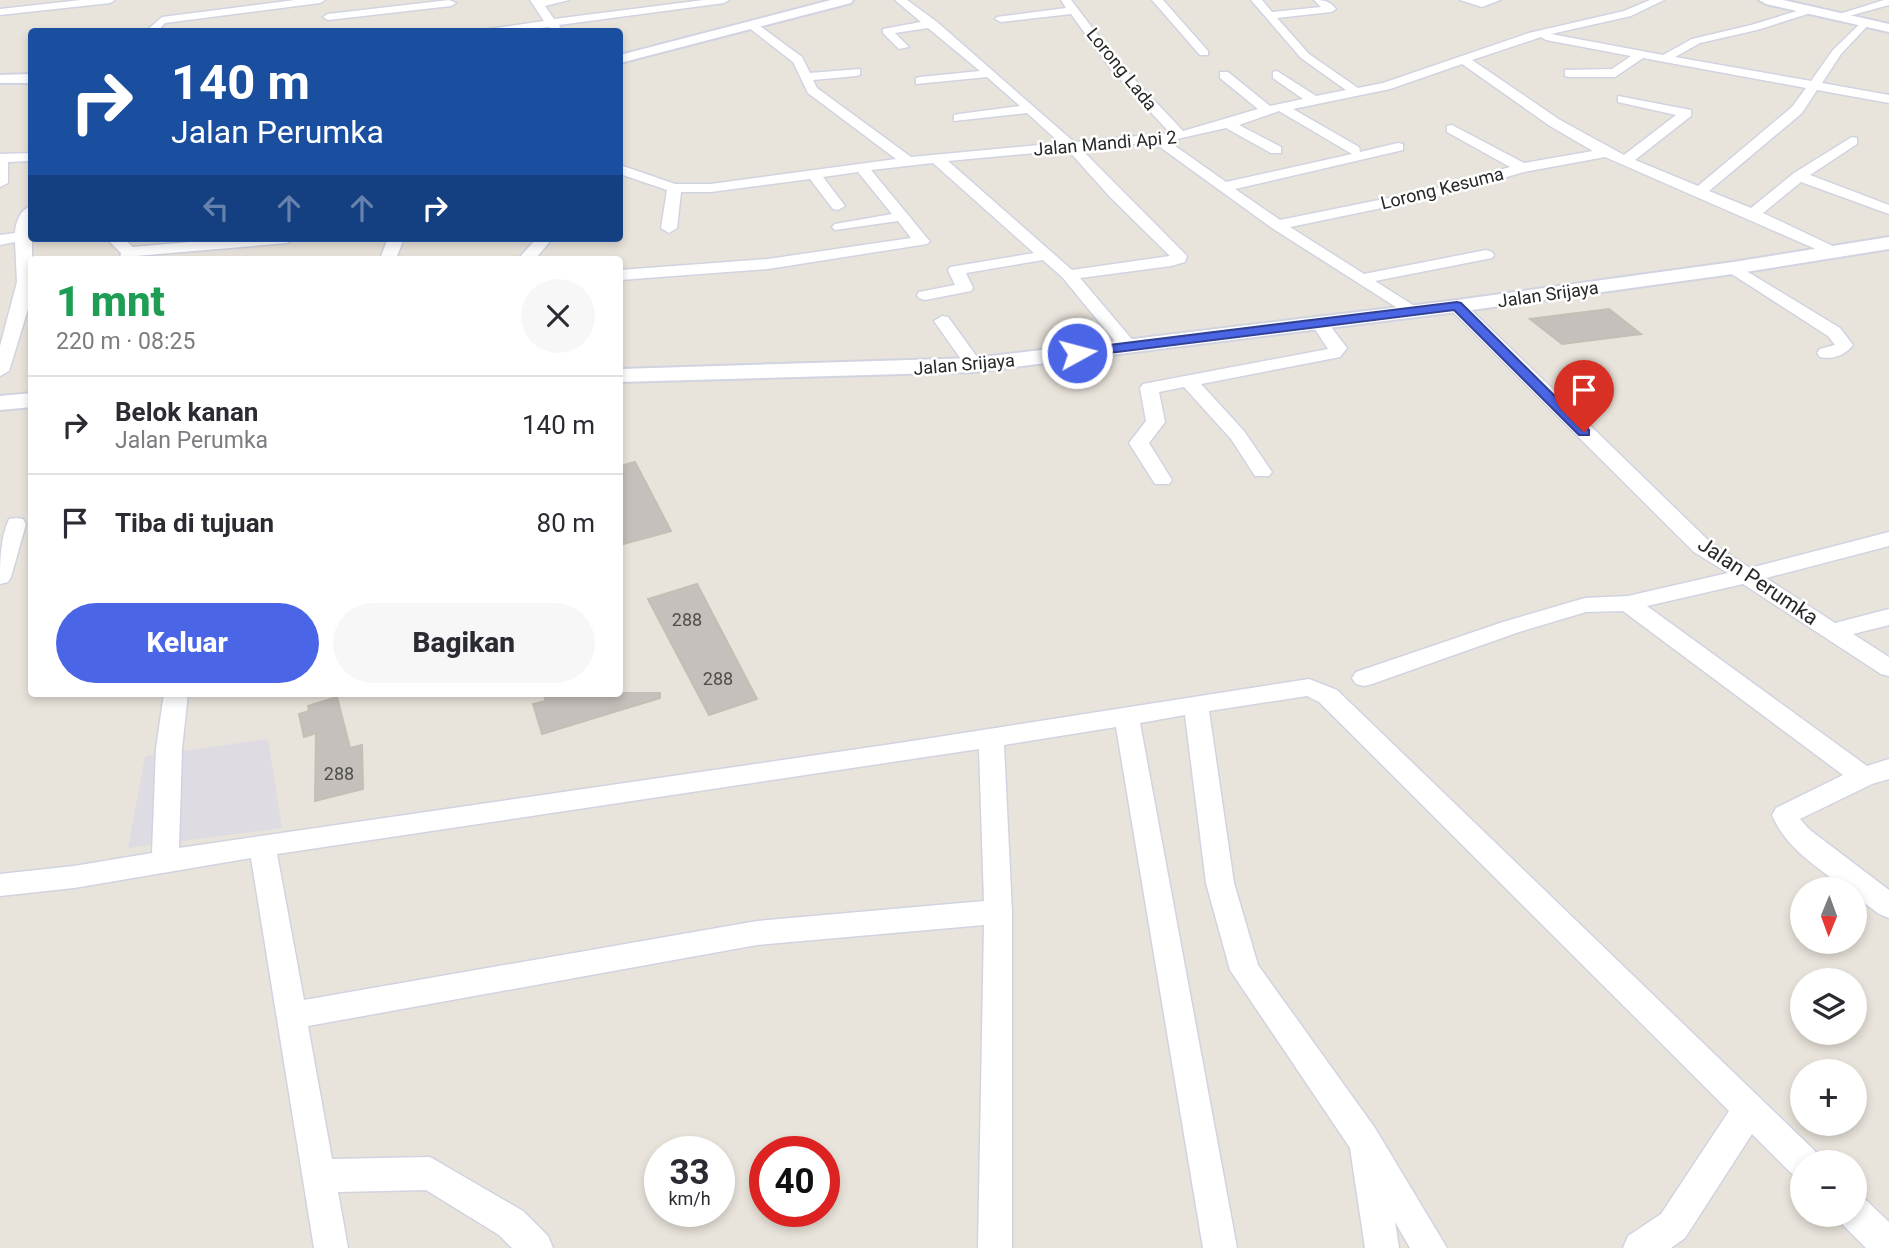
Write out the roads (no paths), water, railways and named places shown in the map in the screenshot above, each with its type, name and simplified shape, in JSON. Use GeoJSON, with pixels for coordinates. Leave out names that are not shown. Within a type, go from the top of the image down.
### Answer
{"type":"FeatureCollection","features":[{"type":"Feature","properties":{"kind":"street"},"geometry":{"type":"LineString","coordinates":[[0,12],[109,0]]}},
{"type":"Feature","properties":{"kind":"street"},"geometry":{"type":"LineString","coordinates":[[154,28],[162,20],[238,15],[321,0],[328,17],[326,28]]}},
{"type":"Feature","properties":{"kind":"street"},"geometry":{"type":"LineString","coordinates":[[536,2],[564,0]]}},
{"type":"Feature","properties":{"kind":"street"},"geometry":{"type":"LineString","coordinates":[[536,2],[554,27],[724,0]]}},
{"type":"Feature","properties":{"kind":"street"},"geometry":{"type":"LineString","coordinates":[[623,59],[846,0]]}},
{"type":"Feature","properties":{"kind":"street"},"geometry":{"type":"LineString","coordinates":[[900,0],[933,24],[1071,146],[1115,194],[1179,256],[1179,259],[1069,275]]}},
{"type":"Feature","properties":{"kind":"street"},"geometry":{"type":"LineString","coordinates":[[1157,0],[1204,53]]}},
{"type":"Feature","properties":{"kind":"street"},"geometry":{"type":"LineString","coordinates":[[1256,0],[1305,55],[1356,92]]}},
{"type":"Feature","properties":{"kind":"street"},"geometry":{"type":"LineString","coordinates":[[1270,15],[1331,9],[1319,0]]}},
{"type":"Feature","properties":{"kind":"street"},"geometry":{"type":"LineString","coordinates":[[1465,0],[1482,5],[1495,0]]}},
{"type":"Feature","properties":{"kind":"street","name":"Jalan Mandi Api 2"},"geometry":{"type":"LineString","coordinates":[[623,170],[674,188],[743,186],[908,161],[1157,140],[1228,124],[1274,109],[1386,86],[1532,35],[1627,14],[1659,0]]}},
{"type":"Feature","properties":{"kind":"street"},"geometry":{"type":"LineString","coordinates":[[1766,0],[1794,6],[1809,5],[1838,16],[1889,28]]}},
{"type":"Feature","properties":{"kind":"street"},"geometry":{"type":"LineString","coordinates":[[1838,16],[1889,2]]}},
{"type":"Feature","properties":{"kind":"street"},"geometry":{"type":"LineString","coordinates":[[1001,19],[1069,5]]}},
{"type":"Feature","properties":{"kind":"street","name":"Lorong Lada"},"geometry":{"type":"LineString","coordinates":[[1069,5],[1115,66],[1180,136]]}},
{"type":"Feature","properties":{"kind":"street"},"geometry":{"type":"LineString","coordinates":[[1666,58],[1681,45],[1754,28],[1809,5]]}},
{"type":"Feature","properties":{"kind":"street"},"geometry":{"type":"LineString","coordinates":[[328,17],[457,14]]}},
{"type":"Feature","properties":{"kind":"street"},"geometry":{"type":"LineString","coordinates":[[1699,192],[1797,110],[1837,52],[1865,22]]}},
{"type":"Feature","properties":{"kind":"street"},"geometry":{"type":"LineString","coordinates":[[904,47],[887,31],[933,24]]}},
{"type":"Feature","properties":{"kind":"street"},"geometry":{"type":"LineString","coordinates":[[752,25],[798,61],[812,90],[908,161]]}},
{"type":"Feature","properties":{"kind":"street"},"geometry":{"type":"LineString","coordinates":[[1532,35],[1889,99]]}},
{"type":"Feature","properties":{"kind":"street"},"geometry":{"type":"LineString","coordinates":[[1569,72],[1615,73],[1643,53]]}},
{"type":"Feature","properties":{"kind":"street"},"geometry":{"type":"LineString","coordinates":[[1461,58],[1555,123],[1606,153],[1753,214],[1834,252]]}},
{"type":"Feature","properties":{"kind":"street"},"geometry":{"type":"LineString","coordinates":[[806,77],[856,72]]}},
{"type":"Feature","properties":{"kind":"street"},"geometry":{"type":"LineString","coordinates":[[920,81],[990,73]]}},
{"type":"Feature","properties":{"kind":"street"},"geometry":{"type":"LineString","coordinates":[[1224,75],[1274,109],[1354,150]]}},
{"type":"Feature","properties":{"kind":"street"},"geometry":{"type":"LineString","coordinates":[[1277,75],[1314,101]]}},
{"type":"Feature","properties":{"kind":"street"},"geometry":{"type":"LineString","coordinates":[[0,79],[28,78]]}},
{"type":"Feature","properties":{"kind":"street"},"geometry":{"type":"LineString","coordinates":[[1622,99],[1686,114],[1625,161]]}},
{"type":"Feature","properties":{"kind":"street"},"geometry":{"type":"LineString","coordinates":[[959,118],[1030,109]]}},
{"type":"Feature","properties":{"kind":"street"},"geometry":{"type":"LineString","coordinates":[[1228,124],[1276,150]]}},
{"type":"Feature","properties":{"kind":"street"},"geometry":{"type":"LineString","coordinates":[[1452,129],[1522,168]]}},
{"type":"Feature","properties":{"kind":"street"},"geometry":{"type":"LineString","coordinates":[[1157,140],[1277,225],[1410,311]]}},
{"type":"Feature","properties":{"kind":"street"},"geometry":{"type":"LineString","coordinates":[[1753,214],[1799,176],[1852,141]]}},
{"type":"Feature","properties":{"kind":"street"},"geometry":{"type":"LineString","coordinates":[[1224,187],[1398,147]]}},
{"type":"Feature","properties":{"kind":"street","name":"Lorong Kesuma"},"geometry":{"type":"LineString","coordinates":[[1277,225],[1440,192],[1522,168],[1606,153]]}},
{"type":"Feature","properties":{"kind":"street"},"geometry":{"type":"LineString","coordinates":[[1,183],[0,158],[28,157]]}},
{"type":"Feature","properties":{"kind":"street"},"geometry":{"type":"LineString","coordinates":[[937,159],[1069,275],[1129,347]]}},
{"type":"Feature","properties":{"kind":"street"},"geometry":{"type":"LineString","coordinates":[[623,275],[768,264],[922,241],[862,168]]}},
{"type":"Feature","properties":{"kind":"street"},"geometry":{"type":"LineString","coordinates":[[814,175],[838,206]]}},
{"type":"Feature","properties":{"kind":"street"},"geometry":{"type":"LineString","coordinates":[[1799,176],[1889,210]]}},
{"type":"Feature","properties":{"kind":"street"},"geometry":{"type":"LineString","coordinates":[[669,228],[674,188]]}},
{"type":"Feature","properties":{"kind":"street"},"geometry":{"type":"LineString","coordinates":[[0,371],[23,298],[26,269],[23,236],[25,218],[28,215]]}},
{"type":"Feature","properties":{"kind":"street"},"geometry":{"type":"LineString","coordinates":[[840,227],[903,216]]}},
{"type":"Feature","properties":{"kind":"street"},"geometry":{"type":"LineString","coordinates":[[0,240],[23,236]]}},
{"type":"Feature","properties":{"kind":"street"},"geometry":{"type":"LineString","coordinates":[[117,242],[129,256],[246,242]]}},
{"type":"Feature","properties":{"kind":"street"},"geometry":{"type":"LineString","coordinates":[[529,256],[541,242]]}},
{"type":"Feature","properties":{"kind":"street","name":"Jalan Srijaya"},"geometry":{"type":"LineString","coordinates":[[623,376],[974,365],[1457,306],[1733,268],[1889,243]]}},
{"type":"Feature","properties":{"kind":"street"},"geometry":{"type":"LineString","coordinates":[[925,295],[965,288],[956,270],[1048,255]]}},
{"type":"Feature","properties":{"kind":"street"},"geometry":{"type":"LineString","coordinates":[[1362,279],[1486,255]]}},
{"type":"Feature","properties":{"kind":"street"},"geometry":{"type":"LineString","coordinates":[[1733,268],[1834,332],[1844,345],[1840,350],[1826,353]]}},
{"type":"Feature","properties":{"kind":"street","name":"Jalan Perumka"},"geometry":{"type":"LineString","coordinates":[[1457,306],[1702,547],[1889,668]]}},
{"type":"Feature","properties":{"kind":"street"},"geometry":{"type":"LineString","coordinates":[[942,321],[974,365]]}},
{"type":"Feature","properties":{"kind":"street"},"geometry":{"type":"LineString","coordinates":[[1162,480],[1139,443],[1157,418],[1148,389],[1334,353],[1338,348],[1336,342],[1319,323]]}},
{"type":"Feature","properties":{"kind":"street"},"geometry":{"type":"LineString","coordinates":[[1187,380],[1236,435],[1262,472]]}},
{"type":"Feature","properties":{"kind":"street"},"geometry":{"type":"LineString","coordinates":[[0,403],[28,400]]}},
{"type":"Feature","properties":{"kind":"street"},"geometry":{"type":"LineString","coordinates":[[0,577],[16,524]]}},
{"type":"Feature","properties":{"kind":"street"},"geometry":{"type":"LineString","coordinates":[[1364,678],[1511,627],[1585,605],[1628,603],[1747,576],[1889,539]]}},
{"type":"Feature","properties":{"kind":"street"},"geometry":{"type":"LineString","coordinates":[[1628,603],[1863,777]]}},
{"type":"Feature","properties":{"kind":"street"},"geometry":{"type":"LineString","coordinates":[[1833,631],[1889,617]]}},
{"type":"Feature","properties":{"kind":"street"},"geometry":{"type":"LineString","coordinates":[[0,885],[74,877],[262,845],[1309,687],[1328,696],[1791,1150]]}},
{"type":"Feature","properties":{"kind":"street"},"geometry":{"type":"LineString","coordinates":[[165,862],[169,750],[176,697]]}},
{"type":"Feature","properties":{"kind":"street"},"geometry":{"type":"LineString","coordinates":[[1196,704],[1220,883],[1245,970],[1363,1139],[1430,1248]]}},
{"type":"Feature","properties":{"kind":"street"},"geometry":{"type":"LineString","coordinates":[[1126,715],[1220,1248]]}},
{"type":"Feature","properties":{"kind":"street"},"geometry":{"type":"LineString","coordinates":[[991,737],[998,912],[995,1248]]}},
{"type":"Feature","properties":{"kind":"street"},"geometry":{"type":"LineString","coordinates":[[1889,769],[1863,777],[1785,814],[1790,827],[1800,838],[1889,906]]}},
{"type":"Feature","properties":{"kind":"street"},"geometry":{"type":"LineString","coordinates":[[262,845],[331,1248]]}},
{"type":"Feature","properties":{"kind":"street"},"geometry":{"type":"LineString","coordinates":[[290,1016],[757,933],[998,912]]}},
{"type":"Feature","properties":{"kind":"street"},"geometry":{"type":"LineString","coordinates":[[1640,1248],[1673,1226],[1749,1109]]}},
{"type":"Feature","properties":{"kind":"street"},"geometry":{"type":"LineString","coordinates":[[1363,1139],[1382,1248]]}},
{"type":"Feature","properties":{"kind":"street"},"geometry":{"type":"LineString","coordinates":[[317,1176],[430,1173],[511,1223],[536,1248]]}},
{"type":"Feature","properties":{"kind":"street"},"geometry":{"type":"LineString","coordinates":[[1867,1225],[1889,1247]]}}]}
